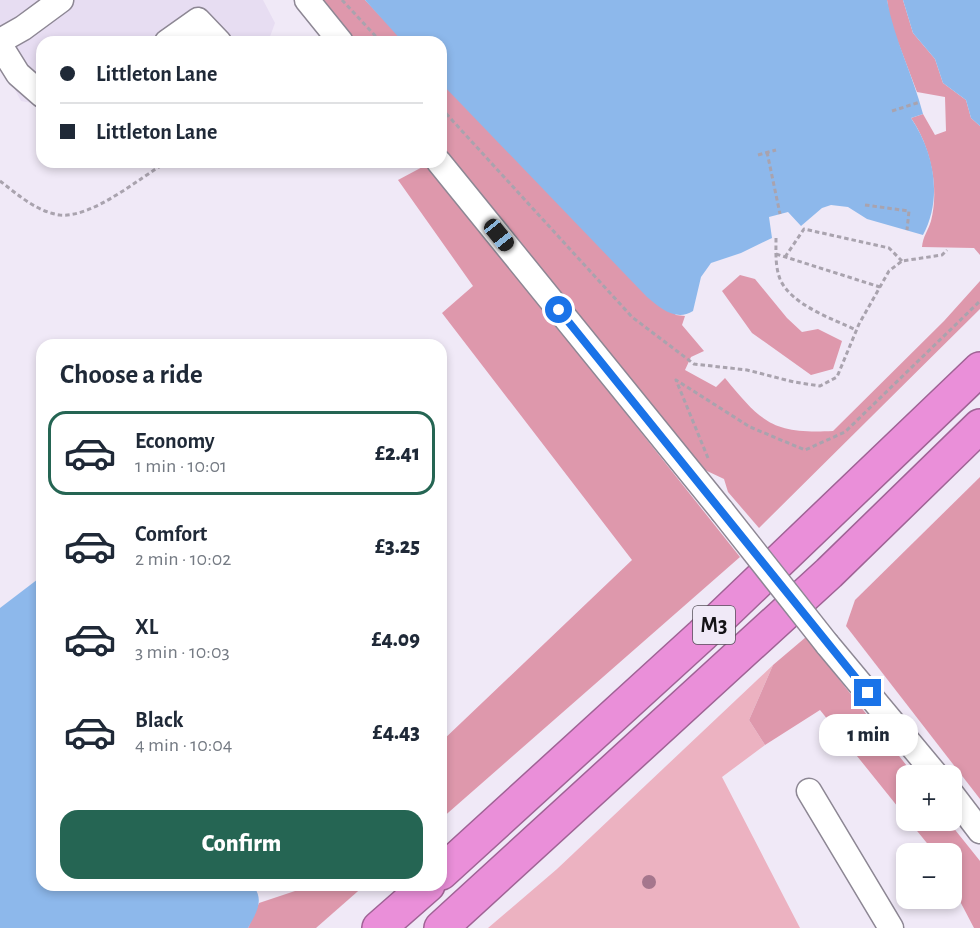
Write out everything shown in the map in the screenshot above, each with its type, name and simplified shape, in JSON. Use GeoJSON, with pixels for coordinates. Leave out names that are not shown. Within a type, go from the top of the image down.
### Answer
{"type":"FeatureCollection","features":[{"type":"Feature","properties":{"kind":"highway","name":"M3"},"geometry":{"type":"LineString","coordinates":[[447,868],[702,635],[980,369]]}},
{"type":"Feature","properties":{"kind":"highway","name":"M3"},"geometry":{"type":"LineString","coordinates":[[441,928],[829,573],[980,426]]}},
{"type":"Feature","properties":{"kind":"highway"},"geometry":{"type":"LineString","coordinates":[[379,928],[421,891]]}},
{"type":"Feature","properties":{"kind":"street"},"geometry":{"type":"LineString","coordinates":[[36,90],[18,74],[0,43],[61,0]]}},
{"type":"Feature","properties":{"kind":"street"},"geometry":{"type":"LineString","coordinates":[[307,0],[336,36]]}},
{"type":"Feature","properties":{"kind":"street"},"geometry":{"type":"LineString","coordinates":[[175,36],[198,20],[213,36]]}},
{"type":"Feature","properties":{"kind":"street"},"geometry":{"type":"LineString","coordinates":[[444,168],[827,644],[928,765]]}},
{"type":"Feature","properties":{"kind":"street"},"geometry":{"type":"LineString","coordinates":[[809,791],[891,928]]}},
{"type":"Feature","properties":{"kind":"street"},"geometry":{"type":"LineString","coordinates":[[962,807],[980,831]]}},
{"type":"Feature","properties":{"kind":"path"},"geometry":{"type":"LineString","coordinates":[[342,0],[375,36]]}},
{"type":"Feature","properties":{"kind":"path"},"geometry":{"type":"LineString","coordinates":[[892,111],[920,102]]}},
{"type":"Feature","properties":{"kind":"path"},"geometry":{"type":"LineString","coordinates":[[447,115],[632,317],[694,364],[747,370],[820,386],[837,376],[856,330],[889,271],[902,261],[942,255],[947,250]]}},
{"type":"Feature","properties":{"kind":"path"},"geometry":{"type":"LineString","coordinates":[[758,155],[776,150]]}},
{"type":"Feature","properties":{"kind":"path"},"geometry":{"type":"LineString","coordinates":[[767,152],[780,214]]}},
{"type":"Feature","properties":{"kind":"path"},"geometry":{"type":"LineString","coordinates":[[0,181],[27,202],[61,215],[103,202],[157,168]]}},
{"type":"Feature","properties":{"kind":"path"},"geometry":{"type":"LineString","coordinates":[[865,205],[909,211],[907,230]]}},
{"type":"Feature","properties":{"kind":"path"},"geometry":{"type":"LineString","coordinates":[[785,257],[804,228],[890,248],[902,261]]}},
{"type":"Feature","properties":{"kind":"path"},"geometry":{"type":"LineString","coordinates":[[776,238],[776,254],[781,282],[804,305],[856,330]]}},
{"type":"Feature","properties":{"kind":"path"},"geometry":{"type":"LineString","coordinates":[[776,254],[880,287]]}},
{"type":"Feature","properties":{"kind":"path"},"geometry":{"type":"LineString","coordinates":[[711,465],[676,380],[750,427],[804,450],[845,432],[980,301]]}},
{"type":"Feature","properties":{"kind":"shaded area"},"geometry":{"type":"Polygon","coordinates":[[[0,0],[263,0],[275,23],[270,36],[36,36],[36,104],[21,101],[0,62],[0,0]]]}},
{"type":"Feature","properties":{"kind":"shaded area"},"geometry":{"type":"Polygon","coordinates":[[[322,0],[365,0],[399,36],[351,36],[322,0]]]}},
{"type":"Feature","properties":{"kind":"shaded area"},"geometry":{"type":"Polygon","coordinates":[[[887,0],[903,0],[913,33],[935,59],[943,83],[966,100],[971,118],[980,126],[980,255],[974,248],[922,247],[934,208],[934,181],[928,154],[911,118],[923,114],[935,135],[946,131],[945,97],[917,92],[890,21],[887,0]]]}},
{"type":"Feature","properties":{"kind":"shaded area"},"geometry":{"type":"Polygon","coordinates":[[[447,86],[676,315],[685,316],[682,325],[704,351],[691,357],[685,370],[716,387],[725,378],[749,406],[770,422],[782,427],[796,430],[833,431],[944,321],[980,281],[980,309],[759,528],[728,492],[724,479],[705,470],[447,153],[447,86]]]}},
{"type":"Feature","properties":{"kind":"shaded area"},"geometry":{"type":"Polygon","coordinates":[[[420,168],[431,168],[740,557],[447,814],[447,736],[632,560],[442,313],[473,286],[398,180],[420,168]]]}},
{"type":"Feature","properties":{"kind":"shaded area"},"geometry":{"type":"Polygon","coordinates":[[[740,275],[755,279],[787,318],[802,332],[818,329],[842,341],[833,369],[811,375],[752,333],[722,291],[740,275]]]}},
{"type":"Feature","properties":{"kind":"shaded area"},"geometry":{"type":"Polygon","coordinates":[[[980,477],[980,799],[962,776],[962,765],[954,765],[846,626],[855,600],[980,477]]]}},
{"type":"Feature","properties":{"kind":"shaded area"},"geometry":{"type":"Polygon","coordinates":[[[806,637],[906,765],[896,765],[896,805],[820,710],[765,745],[749,720],[773,665],[806,637]]]}},
{"type":"Feature","properties":{"kind":"shaded area"},"geometry":{"type":"Polygon","coordinates":[[[773,665],[749,720],[765,745],[722,777],[800,928],[488,928],[557,869],[773,665]]]}},
{"type":"Feature","properties":{"kind":"shaded area"},"geometry":{"type":"Polygon","coordinates":[[[917,831],[956,831],[980,861],[980,928],[974,928],[962,905],[962,843],[927,843],[917,831]]]}},
{"type":"Feature","properties":{"kind":"shaded area"},"geometry":{"type":"Polygon","coordinates":[[[295,891],[358,891],[316,928],[248,928],[259,903],[295,891]]]}},
{"type":"Feature","properties":{"kind":"water"},"geometry":{"type":"Polygon","coordinates":[[[365,0],[887,0],[894,29],[923,114],[911,118],[925,145],[933,175],[933,206],[929,221],[923,235],[867,219],[848,207],[831,205],[822,208],[801,226],[788,212],[769,217],[772,238],[741,253],[711,263],[701,277],[693,311],[680,315],[668,312],[647,297],[447,89],[447,36],[398,36],[365,0]]]}},
{"type":"Feature","properties":{"kind":"water"},"geometry":{"type":"Polygon","coordinates":[[[903,0],[980,0],[980,126],[971,118],[966,100],[943,83],[935,59],[913,33],[903,0]]]}},
{"type":"Feature","properties":{"kind":"water"},"geometry":{"type":"Polygon","coordinates":[[[36,581],[36,891],[257,891],[258,907],[248,928],[0,928],[0,608],[36,581]]]}},
{"type":"Feature","properties":{"kind":"route"},"geometry":{"type":"LineString","coordinates":[[559,310],[868,693]]}}]}
